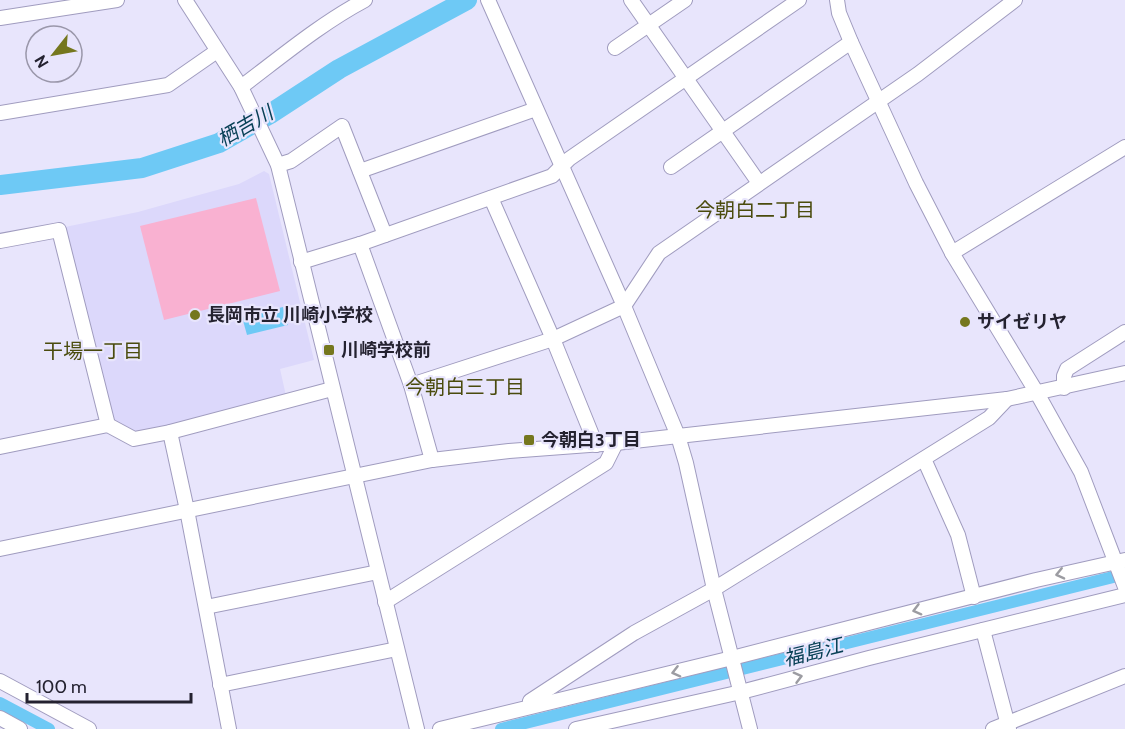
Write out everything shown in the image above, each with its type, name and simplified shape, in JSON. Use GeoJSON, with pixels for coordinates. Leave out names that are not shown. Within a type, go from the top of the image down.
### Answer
{"type":"FeatureCollection","features":[{"type":"Feature","properties":{"kind":"street"},"geometry":{"type":"LineString","coordinates":[[0,18],[117,0]]}},
{"type":"Feature","properties":{"kind":"street"},"geometry":{"type":"LineString","coordinates":[[184,0],[242,91],[276,160],[417,729]]}},
{"type":"Feature","properties":{"kind":"street"},"geometry":{"type":"LineString","coordinates":[[242,91],[291,48],[365,0]]}},
{"type":"Feature","properties":{"kind":"street"},"geometry":{"type":"LineString","coordinates":[[488,0],[624,306],[678,436],[750,729]]}},
{"type":"Feature","properties":{"kind":"street"},"geometry":{"type":"LineString","coordinates":[[631,0],[759,183]]}},
{"type":"Feature","properties":{"kind":"street"},"geometry":{"type":"LineString","coordinates":[[615,48],[685,0]]}},
{"type":"Feature","properties":{"kind":"street"},"geometry":{"type":"LineString","coordinates":[[301,262],[360,244],[552,176],[569,159],[799,0]]}},
{"type":"Feature","properties":{"kind":"street"},"geometry":{"type":"LineString","coordinates":[[837,0],[839,13],[878,102],[952,253],[1082,472],[1120,563],[1125,586]]}},
{"type":"Feature","properties":{"kind":"street"},"geometry":{"type":"LineString","coordinates":[[411,385],[553,339],[624,306],[659,254],[878,102],[1015,0]]}},
{"type":"Feature","properties":{"kind":"street"},"geometry":{"type":"LineString","coordinates":[[671,167],[851,42]]}},
{"type":"Feature","properties":{"kind":"street"},"geometry":{"type":"LineString","coordinates":[[0,113],[168,85],[217,51]]}},
{"type":"Feature","properties":{"kind":"street"},"geometry":{"type":"LineString","coordinates":[[360,171],[536,109]]}},
{"type":"Feature","properties":{"kind":"street"},"geometry":{"type":"LineString","coordinates":[[276,160],[291,161],[342,126],[385,235]]}},
{"type":"Feature","properties":{"kind":"street"},"geometry":{"type":"LineString","coordinates":[[952,253],[1125,147]]}},
{"type":"Feature","properties":{"kind":"street"},"geometry":{"type":"LineString","coordinates":[[491,198],[553,339],[596,445]]}},
{"type":"Feature","properties":{"kind":"street"},"geometry":{"type":"LineString","coordinates":[[0,241],[60,230],[108,425]]}},
{"type":"Feature","properties":{"kind":"street"},"geometry":{"type":"LineString","coordinates":[[360,244],[411,385],[432,460]]}},
{"type":"Feature","properties":{"kind":"street"},"geometry":{"type":"LineString","coordinates":[[1064,388],[1066,369],[1125,332]]}},
{"type":"Feature","properties":{"kind":"street"},"geometry":{"type":"LineString","coordinates":[[0,549],[432,460],[509,451],[616,443],[1007,399],[1125,374]]}},
{"type":"Feature","properties":{"kind":"street"},"geometry":{"type":"LineString","coordinates":[[0,447],[108,425],[134,439],[170,432],[332,389]]}},
{"type":"Feature","properties":{"kind":"street"},"geometry":{"type":"LineString","coordinates":[[515,710],[634,633],[714,589],[989,418],[1007,399]]}},
{"type":"Feature","properties":{"kind":"street"},"geometry":{"type":"LineString","coordinates":[[170,432],[229,729]]}},
{"type":"Feature","properties":{"kind":"street"},"geometry":{"type":"LineString","coordinates":[[386,602],[606,463],[616,443]]}},
{"type":"Feature","properties":{"kind":"street"},"geometry":{"type":"LineString","coordinates":[[924,459],[958,535],[974,597]]}},
{"type":"Feature","properties":{"kind":"street"},"geometry":{"type":"LineString","coordinates":[[440,729],[733,660],[1036,580],[1120,563]]}},
{"type":"Feature","properties":{"kind":"street"},"geometry":{"type":"LineString","coordinates":[[206,608],[378,572]]}},
{"type":"Feature","properties":{"kind":"street"},"geometry":{"type":"LineString","coordinates":[[576,729],[1125,595]]}},
{"type":"Feature","properties":{"kind":"street"},"geometry":{"type":"LineString","coordinates":[[983,630],[1009,726]]}},
{"type":"Feature","properties":{"kind":"street"},"geometry":{"type":"LineString","coordinates":[[220,685],[397,649]]}},
{"type":"Feature","properties":{"kind":"street"},"geometry":{"type":"LineString","coordinates":[[993,729],[1009,726],[1125,676]]}},
{"type":"Feature","properties":{"kind":"street"},"geometry":{"type":"LineString","coordinates":[[0,681],[89,729]]}},
{"type":"Feature","properties":{"kind":"street"},"geometry":{"type":"LineString","coordinates":[[0,718],[20,729]]}},
{"type":"Feature","properties":{"kind":"shaded area","name":"長岡市立 川崎小学校"},"geometry":{"type":"Polygon","coordinates":[[[264,171],[269,174],[314,360],[280,369],[286,396],[139,434],[128,430],[112,420],[65,227],[138,212],[239,184],[264,171]]]}},
{"type":"Feature","properties":{"kind":"shaded area"},"geometry":{"type":"Polygon","coordinates":[[[256,198],[280,291],[164,320],[140,226],[256,198]]]}},
{"type":"Feature","properties":{"kind":"water"},"geometry":{"type":"Polygon","coordinates":[[[283,307],[288,325],[247,335],[242,317],[283,307]]]}},
{"type":"Feature","properties":{"kind":"waterway","name":"栖吉川"},"geometry":{"type":"LineString","coordinates":[[0,185],[142,168],[219,143],[270,114],[339,69],[467,0]]}},
{"type":"Feature","properties":{"kind":"waterway","name":"福島江"},"geometry":{"type":"LineString","coordinates":[[501,729],[1125,574]]}},
{"type":"Feature","properties":{"kind":"waterway","name":"福島江"},"geometry":{"type":"LineString","coordinates":[[0,703],[49,729]]}},
{"type":"Feature","properties":{"kind":"place","name":"長岡市立 川崎小学校"},"geometry":{"type":"Point","coordinates":[195,315]}},
{"type":"Feature","properties":{"kind":"place","name":"サイゼリヤ"},"geometry":{"type":"Point","coordinates":[965,322]}},
{"type":"Feature","properties":{"kind":"place","name":"川崎学校前"},"geometry":{"type":"Point","coordinates":[329,350]}},
{"type":"Feature","properties":{"kind":"place","name":"今朝白3丁目"},"geometry":{"type":"Point","coordinates":[529,440]}},
{"type":"Feature","properties":{"kind":"district","name":"今朝白二丁目"},"geometry":{"type":"Point","coordinates":[755,210]}},
{"type":"Feature","properties":{"kind":"district","name":"干場一丁目"},"geometry":{"type":"Point","coordinates":[93,351]}},
{"type":"Feature","properties":{"kind":"district","name":"今朝白三丁目"},"geometry":{"type":"Point","coordinates":[465,387]}}]}
